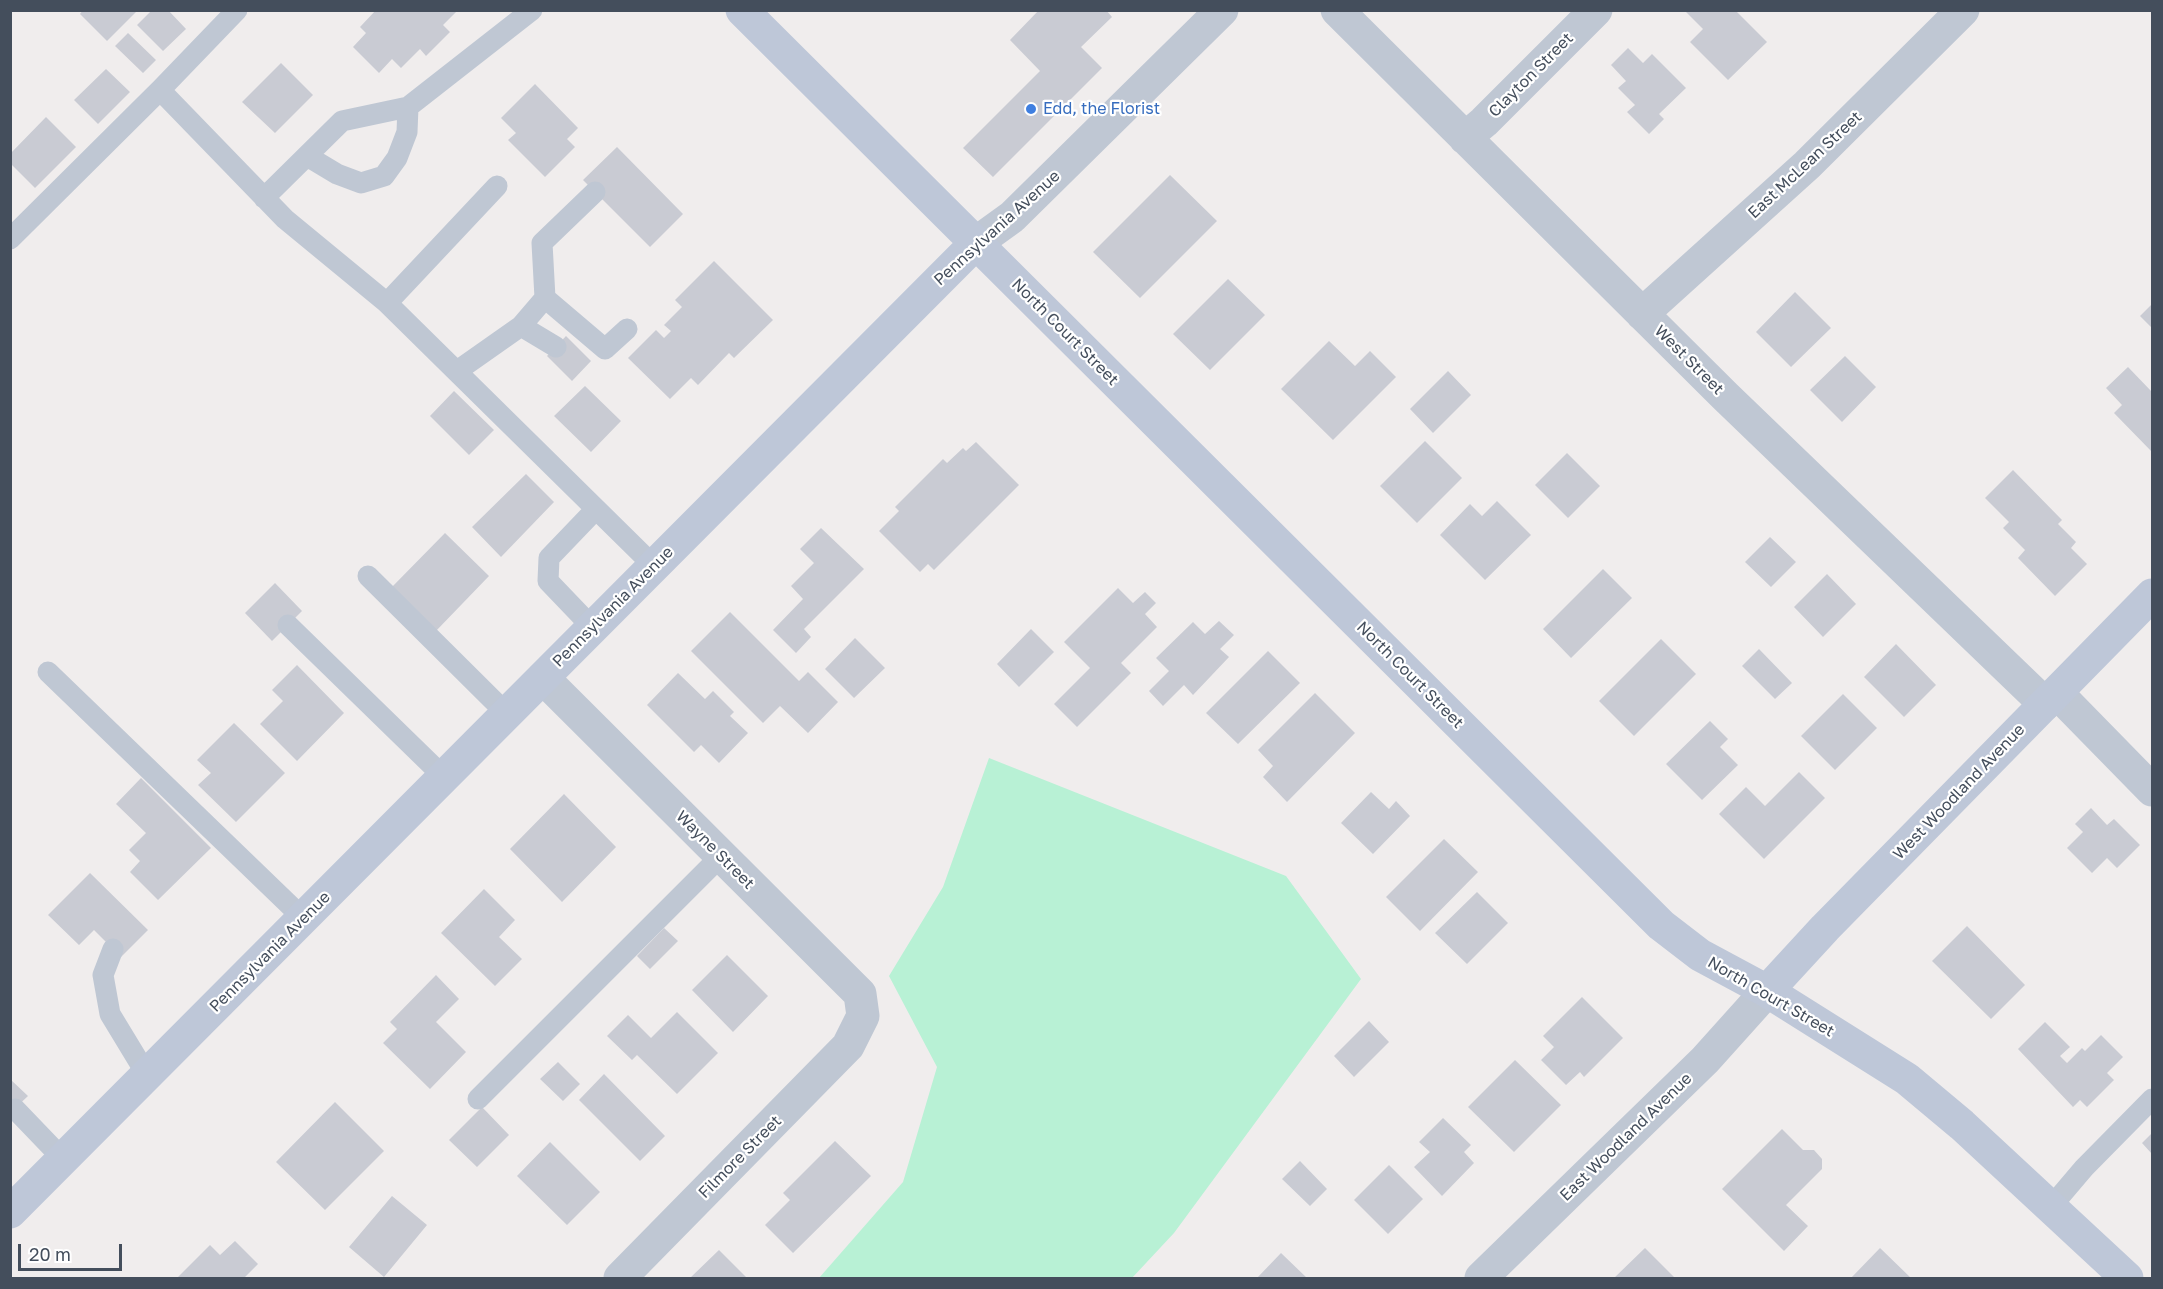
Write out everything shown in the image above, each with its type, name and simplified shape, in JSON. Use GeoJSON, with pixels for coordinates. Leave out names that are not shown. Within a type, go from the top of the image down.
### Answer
{"type":"FeatureCollection","features":[{"type":"Feature","properties":{"kind":"main road","name":"North Court Street"},"geometry":{"type":"LineString","coordinates":[[742,10],[1661,925],[1700,955],[1767,991],[1907,1079],[1962,1125],[2127,1278]]}},
{"type":"Feature","properties":{"kind":"main road","name":"Pennsylvania Avenue"},"geometry":{"type":"LineString","coordinates":[[10,1212],[976,243]]}},
{"type":"Feature","properties":{"kind":"main road","name":"West Woodland Avenue"},"geometry":{"type":"LineString","coordinates":[[1767,991],[1825,928],[2152,595]]}},
{"type":"Feature","properties":{"kind":"street","name":"Pennsylvania Avenue"},"geometry":{"type":"LineString","coordinates":[[976,243],[1012,217],[1222,10]]}},
{"type":"Feature","properties":{"kind":"street","name":"West Street"},"geometry":{"type":"LineString","coordinates":[[1337,10],[1642,314],[2152,790]]}},
{"type":"Feature","properties":{"kind":"street","name":"Clayton Street"},"geometry":{"type":"LineString","coordinates":[[1465,138],[1484,122],[1596,10]]}},
{"type":"Feature","properties":{"kind":"street","name":"East McLean Street"},"geometry":{"type":"LineString","coordinates":[[1642,314],[1807,165],[1963,10]]}},
{"type":"Feature","properties":{"kind":"street","name":"Wayne Street"},"geometry":{"type":"LineString","coordinates":[[543,678],[860,994],[863,1016],[855,1032]]}},
{"type":"Feature","properties":{"kind":"street","name":"East Woodland Avenue"},"geometry":{"type":"LineString","coordinates":[[1481,1278],[1706,1060],[1767,991]]}},
{"type":"Feature","properties":{"kind":"street","name":"Filmore Street"},"geometry":{"type":"LineString","coordinates":[[620,1278],[848,1046],[855,1032]]}},
{"type":"Feature","properties":{"kind":"lane"},"geometry":{"type":"LineString","coordinates":[[10,239],[237,10]]}},
{"type":"Feature","properties":{"kind":"lane"},"geometry":{"type":"LineString","coordinates":[[264,198],[342,121],[408,106],[532,10]]}},
{"type":"Feature","properties":{"kind":"lane"},"geometry":{"type":"LineString","coordinates":[[160,90],[285,219],[387,303],[654,566]]}},
{"type":"Feature","properties":{"kind":"lane"},"geometry":{"type":"LineString","coordinates":[[307,156],[337,174],[361,183],[384,176],[397,158],[407,132],[408,106]]}},
{"type":"Feature","properties":{"kind":"lane"},"geometry":{"type":"LineString","coordinates":[[387,303],[497,186]]}},
{"type":"Feature","properties":{"kind":"lane"},"geometry":{"type":"LineString","coordinates":[[457,371],[521,326],[545,298],[542,243],[595,192]]}},
{"type":"Feature","properties":{"kind":"lane"},"geometry":{"type":"LineString","coordinates":[[545,298],[605,349],[627,329]]}},
{"type":"Feature","properties":{"kind":"lane"},"geometry":{"type":"LineString","coordinates":[[521,326],[556,347]]}},
{"type":"Feature","properties":{"kind":"lane"},"geometry":{"type":"LineString","coordinates":[[593,628],[548,581],[549,558],[596,509]]}},
{"type":"Feature","properties":{"kind":"lane"},"geometry":{"type":"LineString","coordinates":[[368,576],[507,714]]}},
{"type":"Feature","properties":{"kind":"lane"},"geometry":{"type":"LineString","coordinates":[[288,625],[444,777]]}},
{"type":"Feature","properties":{"kind":"lane"},"geometry":{"type":"LineString","coordinates":[[48,672],[303,918]]}},
{"type":"Feature","properties":{"kind":"lane"},"geometry":{"type":"LineString","coordinates":[[478,1099],[721,856]]}},
{"type":"Feature","properties":{"kind":"lane"},"geometry":{"type":"LineString","coordinates":[[113,949],[103,975],[110,1014],[147,1075]]}},
{"type":"Feature","properties":{"kind":"lane"},"geometry":{"type":"LineString","coordinates":[[2050,1208],[2152,1099]]}},
{"type":"Feature","properties":{"kind":"lane"},"geometry":{"type":"LineString","coordinates":[[15,1109],[63,1159]]}},
{"type":"Feature","properties":{"kind":"green space"},"geometry":{"type":"Polygon","coordinates":[[[989,758],[1286,876],[1361,979],[1174,1233],[1132,1278],[819,1278],[903,1182],[937,1067],[889,976],[943,887],[989,758]]]}},
{"type":"Feature","properties":{"kind":"building"},"geometry":{"type":"Polygon","coordinates":[[[83,10],[138,10],[107,41],[80,14],[83,10]]]}},
{"type":"Feature","properties":{"kind":"building"},"geometry":{"type":"Polygon","coordinates":[[[152,10],[168,10],[186,29],[163,51],[137,25],[152,10]]]}},
{"type":"Feature","properties":{"kind":"building"},"geometry":{"type":"Polygon","coordinates":[[[376,10],[458,10],[443,25],[450,32],[426,56],[420,49],[401,68],[392,59],[379,73],[353,47],[366,33],[360,27],[376,10]]]}},
{"type":"Feature","properties":{"kind":"building","name":"Edd, the Florist"},"geometry":{"type":"Polygon","coordinates":[[[1039,10],[1106,10],[1112,17],[1081,47],[1102,68],[993,177],[963,148],[1040,71],[1010,40],[1039,10]]]}},
{"type":"Feature","properties":{"kind":"building"},"geometry":{"type":"Polygon","coordinates":[[[1688,10],[1735,10],[1767,42],[1728,80],[1690,42],[1703,29],[1686,12],[1688,10]]]}},
{"type":"Feature","properties":{"kind":"building"},"geometry":{"type":"Polygon","coordinates":[[[128,33],[156,60],[143,73],[115,46],[128,33]]]}},
{"type":"Feature","properties":{"kind":"building"},"geometry":{"type":"Polygon","coordinates":[[[1628,48],[1643,63],[1652,54],[1686,88],[1659,114],[1664,119],[1649,134],[1627,112],[1635,105],[1618,88],[1626,81],[1611,65],[1628,48]]]}},
{"type":"Feature","properties":{"kind":"building"},"geometry":{"type":"Polygon","coordinates":[[[281,63],[313,95],[275,133],[242,102],[281,63]]]}},
{"type":"Feature","properties":{"kind":"building"},"geometry":{"type":"Polygon","coordinates":[[[106,69],[130,92],[98,124],[74,100],[106,69]]]}},
{"type":"Feature","properties":{"kind":"building"},"geometry":{"type":"Polygon","coordinates":[[[535,84],[578,128],[567,139],[575,147],[545,177],[508,140],[516,133],[501,118],[535,84]]]}},
{"type":"Feature","properties":{"kind":"building"},"geometry":{"type":"Polygon","coordinates":[[[46,117],[76,147],[35,188],[10,163],[10,154],[46,117]]]}},
{"type":"Feature","properties":{"kind":"building"},"geometry":{"type":"Polygon","coordinates":[[[617,147],[683,214],[650,247],[583,180],[617,147]]]}},
{"type":"Feature","properties":{"kind":"building"},"geometry":{"type":"Polygon","coordinates":[[[1170,175],[1217,221],[1140,298],[1093,252],[1170,175]]]}},
{"type":"Feature","properties":{"kind":"building"},"geometry":{"type":"Polygon","coordinates":[[[714,261],[773,320],[734,358],[729,353],[698,385],[691,378],[670,399],[628,358],[656,330],[664,338],[671,331],[664,325],[682,307],[675,300],[714,261]]]}},
{"type":"Feature","properties":{"kind":"building"},"geometry":{"type":"Polygon","coordinates":[[[1228,279],[1265,315],[1210,370],[1173,334],[1228,279]]]}},
{"type":"Feature","properties":{"kind":"building"},"geometry":{"type":"Polygon","coordinates":[[[1795,292],[1831,328],[1791,367],[1756,332],[1795,292]]]}},
{"type":"Feature","properties":{"kind":"building"},"geometry":{"type":"Polygon","coordinates":[[[2152,304],[2152,328],[2140,316],[2152,304]]]}},
{"type":"Feature","properties":{"kind":"building"},"geometry":{"type":"Polygon","coordinates":[[[566,336],[591,361],[572,381],[547,356],[566,336]]]}},
{"type":"Feature","properties":{"kind":"building"},"geometry":{"type":"Polygon","coordinates":[[[1329,341],[1355,366],[1370,351],[1396,377],[1333,440],[1281,389],[1329,341]]]}},
{"type":"Feature","properties":{"kind":"building"},"geometry":{"type":"Polygon","coordinates":[[[1845,356],[1876,387],[1842,422],[1810,390],[1845,356]]]}},
{"type":"Feature","properties":{"kind":"building"},"geometry":{"type":"Polygon","coordinates":[[[2128,367],[2152,392],[2152,452],[2114,413],[2122,405],[2106,388],[2128,367]]]}},
{"type":"Feature","properties":{"kind":"building"},"geometry":{"type":"Polygon","coordinates":[[[1448,371],[1471,395],[1433,433],[1410,409],[1448,371]]]}},
{"type":"Feature","properties":{"kind":"building"},"geometry":{"type":"Polygon","coordinates":[[[585,386],[621,421],[591,452],[554,416],[585,386]]]}},
{"type":"Feature","properties":{"kind":"building"},"geometry":{"type":"Polygon","coordinates":[[[454,391],[494,430],[469,455],[430,416],[454,391]]]}},
{"type":"Feature","properties":{"kind":"building"},"geometry":{"type":"Polygon","coordinates":[[[1425,441],[1462,478],[1417,523],[1380,486],[1425,441]]]}},
{"type":"Feature","properties":{"kind":"building"},"geometry":{"type":"Polygon","coordinates":[[[976,442],[1019,485],[934,570],[928,564],[920,572],[879,531],[899,511],[895,507],[943,459],[947,463],[963,448],[966,451],[976,442]]]}},
{"type":"Feature","properties":{"kind":"building"},"geometry":{"type":"Polygon","coordinates":[[[1567,453],[1600,486],[1568,518],[1535,485],[1567,453]]]}},
{"type":"Feature","properties":{"kind":"building"},"geometry":{"type":"Polygon","coordinates":[[[2013,470],[2062,520],[2058,524],[2076,542],[2071,548],[2087,564],[2055,596],[2018,558],[2025,550],[2003,528],[2009,522],[1985,498],[2013,470]]]}},
{"type":"Feature","properties":{"kind":"building"},"geometry":{"type":"Polygon","coordinates":[[[526,474],[554,502],[501,557],[472,527],[526,474]]]}},
{"type":"Feature","properties":{"kind":"building"},"geometry":{"type":"Polygon","coordinates":[[[1497,501],[1531,535],[1485,580],[1440,535],[1470,504],[1482,516],[1497,501]]]}},
{"type":"Feature","properties":{"kind":"building"},"geometry":{"type":"Polygon","coordinates":[[[821,528],[864,569],[804,629],[811,637],[796,653],[773,630],[803,599],[791,586],[814,563],[800,549],[821,528]]]}},
{"type":"Feature","properties":{"kind":"building"},"geometry":{"type":"Polygon","coordinates":[[[445,533],[489,576],[435,632],[391,588],[445,533]]]}},
{"type":"Feature","properties":{"kind":"building"},"geometry":{"type":"Polygon","coordinates":[[[1770,537],[1796,562],[1771,587],[1745,562],[1770,537]]]}},
{"type":"Feature","properties":{"kind":"building"},"geometry":{"type":"Polygon","coordinates":[[[1603,569],[1632,598],[1571,658],[1543,629],[1603,569]]]}},
{"type":"Feature","properties":{"kind":"building"},"geometry":{"type":"Polygon","coordinates":[[[1827,574],[1856,604],[1823,637],[1794,607],[1827,574]]]}},
{"type":"Feature","properties":{"kind":"building"},"geometry":{"type":"Polygon","coordinates":[[[275,583],[302,611],[272,641],[245,613],[275,583]]]}},
{"type":"Feature","properties":{"kind":"building"},"geometry":{"type":"Polygon","coordinates":[[[1118,588],[1133,603],[1145,592],[1156,603],[1145,614],[1157,627],[1121,663],[1131,673],[1077,727],[1054,704],[1090,668],[1064,642],[1118,588]]]}},
{"type":"Feature","properties":{"kind":"building"},"geometry":{"type":"Polygon","coordinates":[[[730,612],[799,681],[808,672],[838,702],[808,733],[780,706],[763,723],[691,651],[730,612]]]}},
{"type":"Feature","properties":{"kind":"building"},"geometry":{"type":"Polygon","coordinates":[[[1219,621],[1234,635],[1220,649],[1229,657],[1193,695],[1184,685],[1163,706],[1149,691],[1169,671],[1156,658],[1193,622],[1205,634],[1219,621]]]}},
{"type":"Feature","properties":{"kind":"building"},"geometry":{"type":"Polygon","coordinates":[[[1031,629],[1054,652],[1019,687],[997,664],[1031,629]]]}},
{"type":"Feature","properties":{"kind":"building"},"geometry":{"type":"Polygon","coordinates":[[[855,638],[885,668],[854,698],[825,669],[855,638]]]}},
{"type":"Feature","properties":{"kind":"building"},"geometry":{"type":"Polygon","coordinates":[[[1661,639],[1696,674],[1634,736],[1599,701],[1661,639]]]}},
{"type":"Feature","properties":{"kind":"building"},"geometry":{"type":"Polygon","coordinates":[[[1896,644],[1936,685],[1904,717],[1864,677],[1896,644]]]}},
{"type":"Feature","properties":{"kind":"building"},"geometry":{"type":"Polygon","coordinates":[[[1759,649],[1792,683],[1775,699],[1742,666],[1759,649]]]}},
{"type":"Feature","properties":{"kind":"building"},"geometry":{"type":"Polygon","coordinates":[[[1268,651],[1300,683],[1238,744],[1206,713],[1268,651]]]}},
{"type":"Feature","properties":{"kind":"building"},"geometry":{"type":"Polygon","coordinates":[[[297,665],[344,713],[297,761],[260,724],[283,701],[272,690],[297,665]]]}},
{"type":"Feature","properties":{"kind":"building"},"geometry":{"type":"Polygon","coordinates":[[[678,673],[705,699],[713,691],[734,712],[730,716],[748,733],[719,763],[701,745],[694,752],[647,705],[678,673]]]}},
{"type":"Feature","properties":{"kind":"building"},"geometry":{"type":"Polygon","coordinates":[[[1315,693],[1355,733],[1287,802],[1263,777],[1273,766],[1258,750],[1315,693]]]}},
{"type":"Feature","properties":{"kind":"building"},"geometry":{"type":"Polygon","coordinates":[[[1843,694],[1877,728],[1835,770],[1801,736],[1843,694]]]}},
{"type":"Feature","properties":{"kind":"building"},"geometry":{"type":"Polygon","coordinates":[[[1710,721],[1728,739],[1720,747],[1738,765],[1702,800],[1666,764],[1710,721]]]}},
{"type":"Feature","properties":{"kind":"building"},"geometry":{"type":"Polygon","coordinates":[[[234,723],[285,773],[236,822],[198,785],[211,773],[197,760],[234,723]]]}},
{"type":"Feature","properties":{"kind":"building"},"geometry":{"type":"Polygon","coordinates":[[[1799,772],[1825,798],[1764,859],[1719,814],[1746,787],[1765,806],[1799,772]]]}},
{"type":"Feature","properties":{"kind":"building"},"geometry":{"type":"Polygon","coordinates":[[[141,778],[211,848],[158,900],[130,872],[140,861],[129,850],[146,833],[116,804],[141,778]]]}},
{"type":"Feature","properties":{"kind":"building"},"geometry":{"type":"Polygon","coordinates":[[[1371,792],[1389,809],[1396,801],[1410,816],[1373,854],[1341,823],[1371,792]]]}},
{"type":"Feature","properties":{"kind":"building"},"geometry":{"type":"Polygon","coordinates":[[[564,794],[616,847],[562,902],[510,849],[564,794]]]}},
{"type":"Feature","properties":{"kind":"building"},"geometry":{"type":"Polygon","coordinates":[[[2091,808],[2107,825],[2114,819],[2140,845],[2117,868],[2107,858],[2092,873],[2067,848],[2083,832],[2075,824],[2091,808]]]}},
{"type":"Feature","properties":{"kind":"building"},"geometry":{"type":"Polygon","coordinates":[[[1444,839],[1478,872],[1420,931],[1386,897],[1444,839]]]}},
{"type":"Feature","properties":{"kind":"building"},"geometry":{"type":"Polygon","coordinates":[[[90,873],[148,930],[121,957],[94,930],[79,945],[48,915],[90,873]]]}},
{"type":"Feature","properties":{"kind":"building"},"geometry":{"type":"Polygon","coordinates":[[[484,889],[515,920],[499,937],[522,959],[495,986],[441,933],[484,889]]]}},
{"type":"Feature","properties":{"kind":"building"},"geometry":{"type":"Polygon","coordinates":[[[1477,892],[1508,923],[1467,964],[1435,933],[1477,892]]]}},
{"type":"Feature","properties":{"kind":"building"},"geometry":{"type":"Polygon","coordinates":[[[1967,926],[2025,985],[1991,1019],[1932,961],[1967,926]]]}},
{"type":"Feature","properties":{"kind":"building"},"geometry":{"type":"Polygon","coordinates":[[[664,928],[678,941],[650,969],[637,956],[664,928]]]}},
{"type":"Feature","properties":{"kind":"building"},"geometry":{"type":"Polygon","coordinates":[[[727,955],[768,996],[733,1032],[692,990],[727,955]]]}},
{"type":"Feature","properties":{"kind":"building"},"geometry":{"type":"Polygon","coordinates":[[[436,975],[459,999],[436,1022],[466,1052],[430,1089],[383,1043],[397,1029],[390,1022],[436,975]]]}},
{"type":"Feature","properties":{"kind":"building"},"geometry":{"type":"Polygon","coordinates":[[[1582,997],[1623,1038],[1584,1077],[1580,1072],[1566,1085],[1541,1060],[1554,1047],[1543,1036],[1582,997]]]}},
{"type":"Feature","properties":{"kind":"building"},"geometry":{"type":"Polygon","coordinates":[[[677,1012],[718,1053],[677,1094],[637,1055],[632,1060],[607,1036],[628,1015],[651,1038],[677,1012]]]}},
{"type":"Feature","properties":{"kind":"building"},"geometry":{"type":"Polygon","coordinates":[[[1369,1021],[1389,1042],[1354,1077],[1334,1056],[1369,1021]]]}},
{"type":"Feature","properties":{"kind":"building"},"geometry":{"type":"Polygon","coordinates":[[[2045,1022],[2070,1047],[2060,1056],[2067,1063],[2082,1048],[2085,1051],[2101,1035],[2123,1057],[2107,1073],[2114,1080],[2087,1107],[2080,1100],[2073,1107],[2018,1049],[2045,1022]]]}},
{"type":"Feature","properties":{"kind":"building"},"geometry":{"type":"Polygon","coordinates":[[[1515,1060],[1561,1105],[1514,1152],[1468,1107],[1515,1060]]]}},
{"type":"Feature","properties":{"kind":"building"},"geometry":{"type":"Polygon","coordinates":[[[558,1062],[580,1084],[563,1101],[540,1079],[558,1062]]]}},
{"type":"Feature","properties":{"kind":"building"},"geometry":{"type":"Polygon","coordinates":[[[604,1074],[665,1136],[640,1161],[579,1100],[604,1074]]]}},
{"type":"Feature","properties":{"kind":"building"},"geometry":{"type":"Polygon","coordinates":[[[10,1079],[28,1096],[10,1113],[10,1079]]]}},
{"type":"Feature","properties":{"kind":"building"},"geometry":{"type":"Polygon","coordinates":[[[335,1102],[384,1151],[325,1210],[276,1162],[335,1102]]]}},
{"type":"Feature","properties":{"kind":"building"},"geometry":{"type":"Polygon","coordinates":[[[482,1107],[509,1135],[477,1167],[449,1140],[482,1107]]]}},
{"type":"Feature","properties":{"kind":"building"},"geometry":{"type":"Polygon","coordinates":[[[1443,1118],[1471,1145],[1464,1152],[1474,1163],[1442,1196],[1414,1167],[1430,1152],[1419,1142],[1443,1118]]]}},
{"type":"Feature","properties":{"kind":"building"},"geometry":{"type":"Polygon","coordinates":[[[1782,1129],[1803,1150],[1814,1150],[1822,1159],[1822,1169],[1786,1205],[1808,1226],[1784,1251],[1722,1189],[1782,1129]]]}},
{"type":"Feature","properties":{"kind":"building"},"geometry":{"type":"Polygon","coordinates":[[[2152,1133],[2152,1154],[2142,1143],[2152,1133]]]}},
{"type":"Feature","properties":{"kind":"building"},"geometry":{"type":"Polygon","coordinates":[[[835,1141],[871,1176],[793,1253],[765,1225],[790,1200],[783,1193],[835,1141]]]}},
{"type":"Feature","properties":{"kind":"building"},"geometry":{"type":"Polygon","coordinates":[[[550,1142],[600,1192],[567,1225],[517,1176],[550,1142]]]}},
{"type":"Feature","properties":{"kind":"building"},"geometry":{"type":"Polygon","coordinates":[[[1300,1161],[1327,1189],[1310,1206],[1282,1179],[1300,1161]]]}},
{"type":"Feature","properties":{"kind":"building"},"geometry":{"type":"Polygon","coordinates":[[[1389,1165],[1423,1199],[1388,1234],[1354,1200],[1389,1165]]]}},
{"type":"Feature","properties":{"kind":"building"},"geometry":{"type":"Polygon","coordinates":[[[392,1196],[427,1225],[384,1277],[349,1247],[392,1196]]]}},
{"type":"Feature","properties":{"kind":"building"},"geometry":{"type":"Polygon","coordinates":[[[235,1241],[258,1264],[244,1278],[177,1278],[210,1245],[220,1255],[235,1241]]]}},
{"type":"Feature","properties":{"kind":"building"},"geometry":{"type":"Polygon","coordinates":[[[1645,1248],[1675,1278],[1614,1278],[1645,1248]]]}},
{"type":"Feature","properties":{"kind":"building"},"geometry":{"type":"Polygon","coordinates":[[[1880,1248],[1911,1278],[1851,1278],[1880,1248]]]}},
{"type":"Feature","properties":{"kind":"building"},"geometry":{"type":"Polygon","coordinates":[[[719,1250],[746,1277],[690,1278],[719,1250]]]}},
{"type":"Feature","properties":{"kind":"building"},"geometry":{"type":"Polygon","coordinates":[[[1281,1253],[1307,1278],[1257,1278],[1281,1253]]]}},
{"type":"Feature","properties":{"kind":"place","name":"Edd, the Florist"},"geometry":{"type":"Point","coordinates":[1031,109]}}]}
